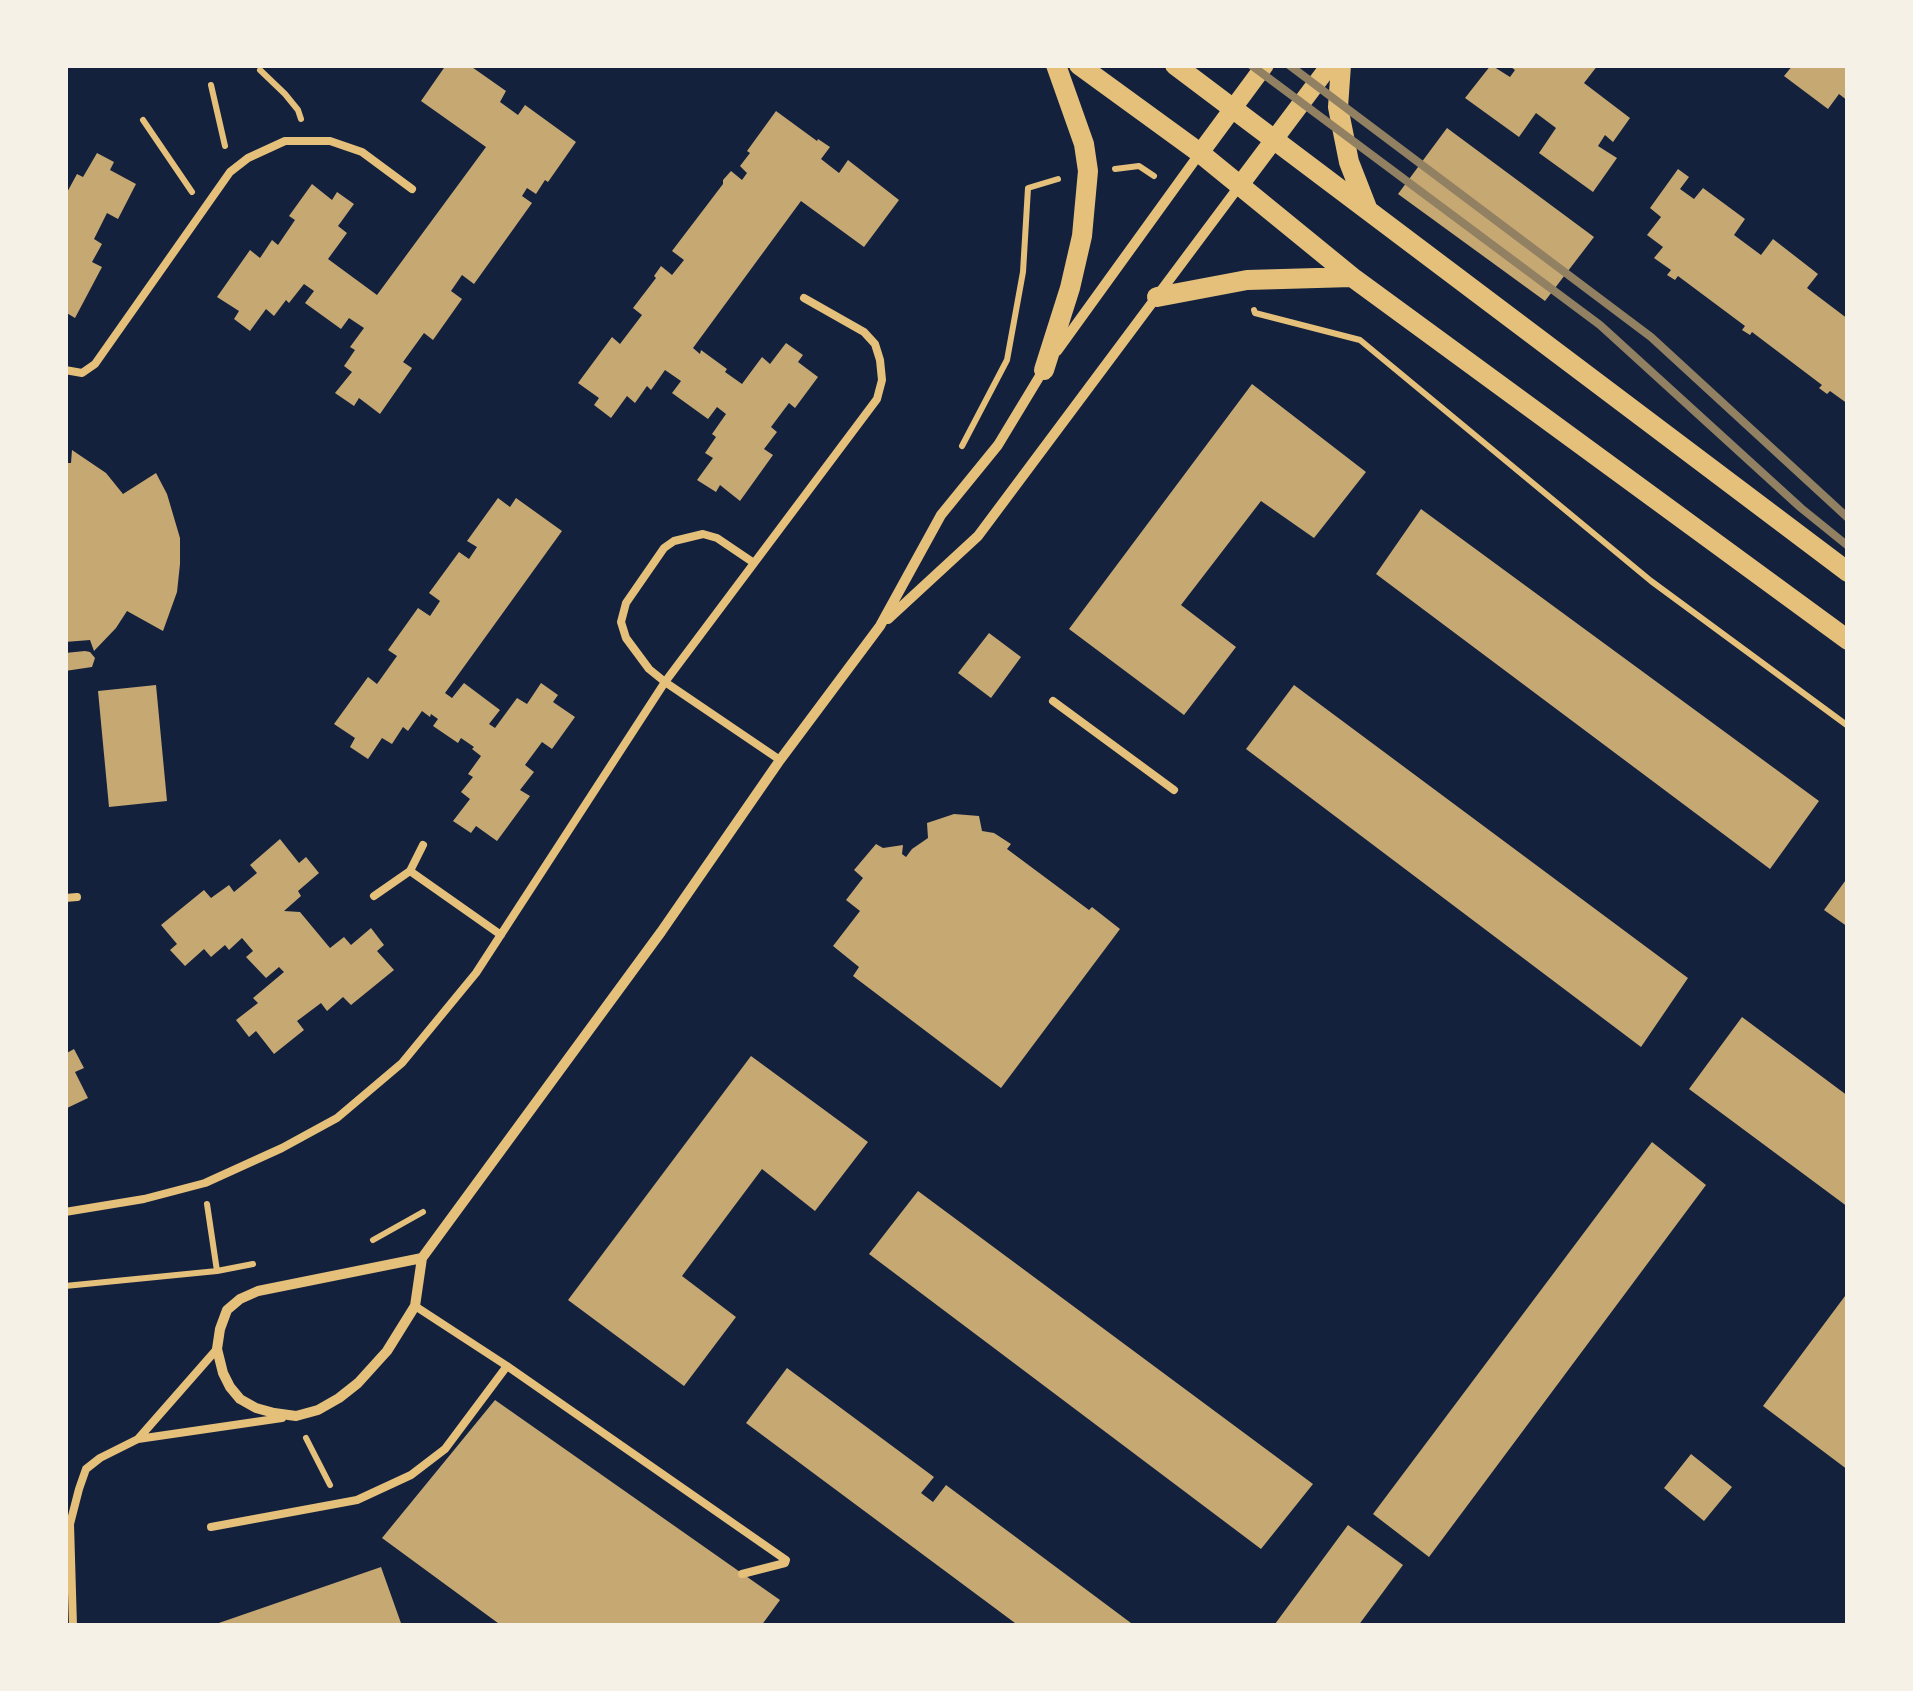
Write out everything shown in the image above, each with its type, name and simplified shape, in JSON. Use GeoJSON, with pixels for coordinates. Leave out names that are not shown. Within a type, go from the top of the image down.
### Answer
{"type":"FeatureCollection","features":[{"type":"Feature","properties":{"kind":"main road"},"geometry":{"type":"LineString","coordinates":[[1044,370],[1082,236],[1088,171],[1084,144],[1056,65]]}},
{"type":"Feature","properties":{"kind":"main road"},"geometry":{"type":"LineString","coordinates":[[1079,65],[1200,153],[1352,277],[1848,640]]}},
{"type":"Feature","properties":{"kind":"main road"},"geometry":{"type":"LineString","coordinates":[[1175,65],[1848,572]]}},
{"type":"Feature","properties":{"kind":"main road"},"geometry":{"type":"LineString","coordinates":[[1341,65],[1338,107],[1348,162],[1369,213]]}},
{"type":"Feature","properties":{"kind":"main road"},"geometry":{"type":"LineString","coordinates":[[1157,297],[1247,280],[1352,277]]}},
{"type":"Feature","properties":{"kind":"street"},"geometry":{"type":"LineString","coordinates":[[422,1258],[258,1290],[240,1299],[226,1310],[217,1349],[230,1387],[256,1408],[296,1416],[340,1398],[387,1352],[415,1306],[422,1258],[880,626],[941,515],[998,445],[1044,370],[1265,65]]}},
{"type":"Feature","properties":{"kind":"street"},"geometry":{"type":"LineString","coordinates":[[880,626],[978,536],[1330,65]]}},
{"type":"Feature","properties":{"kind":"lane"},"geometry":{"type":"LineString","coordinates":[[65,370],[82,373],[96,364],[230,172],[248,158],[286,142],[330,141],[362,152],[412,188]]}},
{"type":"Feature","properties":{"kind":"lane"},"geometry":{"type":"LineString","coordinates":[[65,1212],[144,1200],[205,1183],[337,1118],[402,1063],[476,973],[664,682],[877,399],[882,380],[875,344],[864,332],[804,298]]}},
{"type":"Feature","properties":{"kind":"lane"},"geometry":{"type":"LineString","coordinates":[[754,563],[718,538],[703,534],[674,540],[664,548],[626,604],[621,622],[635,652],[664,682],[780,760]]}},
{"type":"Feature","properties":{"kind":"lane"},"geometry":{"type":"LineString","coordinates":[[1053,701],[1174,790]]}},
{"type":"Feature","properties":{"kind":"lane"},"geometry":{"type":"LineString","coordinates":[[374,896],[410,871],[424,845]]}},
{"type":"Feature","properties":{"kind":"lane"},"geometry":{"type":"LineString","coordinates":[[410,871],[500,935]]}},
{"type":"Feature","properties":{"kind":"lane"},"geometry":{"type":"LineString","coordinates":[[65,898],[77,897]]}},
{"type":"Feature","properties":{"kind":"lane"},"geometry":{"type":"LineString","coordinates":[[415,1306],[786,1560],[785,1564],[742,1574]]}},
{"type":"Feature","properties":{"kind":"lane"},"geometry":{"type":"LineString","coordinates":[[138,1438],[217,1349]]}},
{"type":"Feature","properties":{"kind":"lane"},"geometry":{"type":"LineString","coordinates":[[211,1527],[357,1500],[411,1475],[444,1449],[507,1366]]}},
{"type":"Feature","properties":{"kind":"lane"},"geometry":{"type":"LineString","coordinates":[[73,1626],[70,1524],[86,1469],[138,1438],[296,1416]]}},
{"type":"Feature","properties":{"kind":"path"},"geometry":{"type":"LineString","coordinates":[[260,70],[298,110],[308,140]]}},
{"type":"Feature","properties":{"kind":"path"},"geometry":{"type":"LineString","coordinates":[[211,85],[230,172]]}},
{"type":"Feature","properties":{"kind":"path"},"geometry":{"type":"LineString","coordinates":[[144,120],[204,210]]}},
{"type":"Feature","properties":{"kind":"path"},"geometry":{"type":"LineString","coordinates":[[958,453],[1006,360],[1023,272],[1028,188]]}},
{"type":"Feature","properties":{"kind":"path"},"geometry":{"type":"LineString","coordinates":[[1255,312],[1360,340],[1651,581],[1848,726]]}},
{"type":"Feature","properties":{"kind":"path"},"geometry":{"type":"LineString","coordinates":[[360,1243],[377,1239],[424,1211]]}},
{"type":"Feature","properties":{"kind":"path"},"geometry":{"type":"LineString","coordinates":[[209,1216],[217,1271]]}},
{"type":"Feature","properties":{"kind":"path"},"geometry":{"type":"LineString","coordinates":[[65,1286],[217,1271],[270,1260]]}},
{"type":"Feature","properties":{"kind":"path"},"geometry":{"type":"LineString","coordinates":[[304,1435],[318,1462]]}},
{"type":"Feature","properties":{"kind":"building"},"geometry":{"type":"Polygon","coordinates":[[[446,65],[469,65],[506,91],[500,102],[518,115],[525,105],[576,142],[536,194],[527,188],[522,196],[532,203],[474,284],[462,275],[451,291],[462,299],[433,340],[424,333],[403,362],[412,368],[380,414],[359,398],[354,406],[335,393],[352,372],[344,366],[355,350],[350,347],[364,328],[349,318],[341,329],[305,303],[314,291],[304,284],[274,316],[266,309],[250,331],[234,319],[239,311],[217,297],[250,250],[260,258],[272,240],[278,245],[295,220],[289,216],[312,184],[332,200],[337,192],[354,204],[338,226],[347,233],[328,259],[377,295],[486,147],[421,101],[446,65]]]}},
{"type":"Feature","properties":{"kind":"building"},"geometry":{"type":"Polygon","coordinates":[[[1491,65],[1510,77],[1515,70],[1508,65],[1598,65],[1584,83],[1630,118],[1613,142],[1605,135],[1598,146],[1617,158],[1593,192],[1539,153],[1556,128],[1536,113],[1519,137],[1465,98],[1491,65]]]}},
{"type":"Feature","properties":{"kind":"building"},"geometry":{"type":"Polygon","coordinates":[[[1793,65],[1848,65],[1848,101],[1839,94],[1828,109],[1784,76],[1793,65]]]}},
{"type":"Feature","properties":{"kind":"building"},"geometry":{"type":"Polygon","coordinates":[[[776,111],[830,147],[821,159],[839,173],[848,160],[899,200],[864,247],[801,201],[693,348],[727,369],[725,372],[742,384],[762,357],[770,364],[786,343],[803,355],[798,362],[818,377],[795,408],[789,403],[771,427],[777,432],[764,449],[773,455],[740,501],[720,485],[716,492],[697,480],[713,458],[705,453],[726,414],[717,407],[708,419],[672,393],[681,381],[665,370],[651,390],[647,386],[635,403],[627,396],[611,418],[594,405],[599,398],[578,383],[612,337],[620,344],[642,315],[633,308],[661,266],[672,275],[684,260],[672,251],[731,171],[742,180],[747,173],[740,166],[750,153],[747,151],[776,111]]]}},
{"type":"Feature","properties":{"kind":"building"},"geometry":{"type":"Polygon","coordinates":[[[1447,128],[1594,237],[1545,301],[1398,194],[1447,128]]]}},
{"type":"Feature","properties":{"kind":"building"},"geometry":{"type":"Polygon","coordinates":[[[97,153],[114,162],[110,170],[136,184],[118,219],[107,213],[94,239],[102,244],[92,262],[102,267],[75,318],[65,312],[65,196],[77,174],[83,177],[97,153]]]}},
{"type":"Feature","properties":{"kind":"building"},"geometry":{"type":"Polygon","coordinates":[[[1678,169],[1689,177],[1680,189],[1694,199],[1703,188],[1745,219],[1734,235],[1761,255],[1773,239],[1818,274],[1807,288],[1848,319],[1848,404],[1819,388],[1822,385],[1752,332],[1750,335],[1742,330],[1745,326],[1678,276],[1675,280],[1667,275],[1671,270],[1654,258],[1663,247],[1647,235],[1661,217],[1650,208],[1678,169]]]}},
{"type":"Feature","properties":{"kind":"building"},"geometry":{"type":"Polygon","coordinates":[[[1252,384],[1366,472],[1314,538],[1261,501],[1181,605],[1236,647],[1184,715],[1069,629],[1252,384]]]}},
{"type":"Feature","properties":{"kind":"building"},"geometry":{"type":"Polygon","coordinates":[[[72,450],[106,473],[123,494],[156,473],[167,494],[180,538],[180,564],[177,592],[163,631],[127,611],[94,651],[90,640],[65,642],[65,463],[71,463],[72,450]]]}},
{"type":"Feature","properties":{"kind":"building"},"geometry":{"type":"Polygon","coordinates":[[[498,498],[510,507],[516,498],[562,531],[445,693],[452,698],[464,683],[500,710],[489,724],[495,728],[517,698],[527,704],[541,683],[558,695],[553,702],[575,717],[552,749],[542,742],[525,765],[534,772],[520,790],[530,796],[497,841],[476,826],[471,833],[453,821],[470,799],[461,792],[473,777],[468,774],[481,756],[461,738],[458,743],[433,726],[438,719],[422,711],[408,731],[403,727],[392,744],[382,738],[368,759],[350,747],[355,738],[334,724],[368,677],[377,684],[397,656],[388,650],[418,608],[430,616],[440,601],[429,593],[459,552],[469,559],[477,547],[467,541],[498,498]]]}},
{"type":"Feature","properties":{"kind":"building"},"geometry":{"type":"Polygon","coordinates":[[[1421,509],[1819,801],[1770,869],[1376,574],[1421,509]]]}},
{"type":"Feature","properties":{"kind":"building"},"geometry":{"type":"Polygon","coordinates":[[[989,633],[1021,657],[991,698],[958,673],[989,633]]]}},
{"type":"Feature","properties":{"kind":"building"},"geometry":{"type":"Polygon","coordinates":[[[85,651],[95,658],[92,667],[65,671],[65,653],[85,651]]]}},
{"type":"Feature","properties":{"kind":"building"},"geometry":{"type":"Polygon","coordinates":[[[156,685],[167,801],[109,807],[98,691],[156,685]]]}},
{"type":"Feature","properties":{"kind":"building"},"geometry":{"type":"Polygon","coordinates":[[[1294,685],[1688,978],[1641,1047],[1246,749],[1294,685]]]}},
{"type":"Feature","properties":{"kind":"building"},"geometry":{"type":"Polygon","coordinates":[[[954,814],[979,816],[982,831],[994,833],[1011,844],[1007,849],[1120,929],[1001,1088],[853,976],[859,967],[833,946],[860,911],[846,900],[863,878],[854,870],[876,844],[883,848],[903,845],[902,854],[906,857],[928,838],[927,823],[954,814]]]}},
{"type":"Feature","properties":{"kind":"building"},"geometry":{"type":"Polygon","coordinates":[[[280,839],[299,863],[306,857],[319,873],[298,891],[301,896],[284,911],[300,912],[330,948],[344,937],[351,945],[371,928],[384,945],[377,951],[394,970],[351,1005],[343,997],[327,1011],[321,1003],[297,1021],[304,1030],[274,1054],[256,1031],[249,1037],[236,1020],[258,1003],[253,998],[284,972],[279,967],[266,978],[246,957],[253,951],[242,938],[229,950],[225,945],[211,957],[204,949],[185,966],[170,950],[177,944],[161,925],[204,890],[211,898],[229,885],[234,892],[257,873],[250,865],[280,839]]]}},
{"type":"Feature","properties":{"kind":"building"},"geometry":{"type":"Polygon","coordinates":[[[1848,877],[1848,927],[1824,910],[1848,877]]]}},
{"type":"Feature","properties":{"kind":"building"},"geometry":{"type":"Polygon","coordinates":[[[1742,1017],[1848,1096],[1848,1207],[1689,1089],[1742,1017]]]}},
{"type":"Feature","properties":{"kind":"building"},"geometry":{"type":"Polygon","coordinates":[[[74,1049],[84,1068],[75,1072],[88,1098],[65,1109],[65,1054],[74,1049]]]}},
{"type":"Feature","properties":{"kind":"building"},"geometry":{"type":"Polygon","coordinates":[[[751,1056],[868,1142],[815,1211],[762,1169],[682,1276],[736,1317],[684,1386],[568,1300],[751,1056]]]}},
{"type":"Feature","properties":{"kind":"building"},"geometry":{"type":"Polygon","coordinates":[[[1652,1142],[1706,1185],[1429,1557],[1373,1514],[1652,1142]]]}},
{"type":"Feature","properties":{"kind":"building"},"geometry":{"type":"Polygon","coordinates":[[[918,1191],[1313,1484],[1261,1549],[869,1254],[918,1191]]]}},
{"type":"Feature","properties":{"kind":"building"},"geometry":{"type":"Polygon","coordinates":[[[1848,1292],[1848,1470],[1763,1406],[1848,1292]]]}},
{"type":"Feature","properties":{"kind":"building"},"geometry":{"type":"Polygon","coordinates":[[[787,1368],[934,1477],[921,1493],[933,1502],[946,1485],[1135,1626],[1019,1626],[746,1423],[787,1368]]]}},
{"type":"Feature","properties":{"kind":"building"},"geometry":{"type":"Polygon","coordinates":[[[495,1400],[780,1600],[761,1626],[502,1626],[382,1538],[495,1400]]]}},
{"type":"Feature","properties":{"kind":"building"},"geometry":{"type":"Polygon","coordinates":[[[1691,1454],[1732,1487],[1704,1521],[1664,1488],[1691,1454]]]}},
{"type":"Feature","properties":{"kind":"building"},"geometry":{"type":"Polygon","coordinates":[[[1348,1525],[1403,1565],[1358,1626],[1277,1626],[1275,1624],[1348,1525]]]}},
{"type":"Feature","properties":{"kind":"building"},"geometry":{"type":"Polygon","coordinates":[[[381,1567],[402,1626],[213,1626],[213,1625],[381,1567]]]}},
{"type":"Feature","properties":{"kind":"railway"},"geometry":{"type":"LineString","coordinates":[[1251,65],[1600,325],[1848,546]]}},
{"type":"Feature","properties":{"kind":"railway"},"geometry":{"type":"LineString","coordinates":[[1289,65],[1651,337],[1848,518]]}}]}
